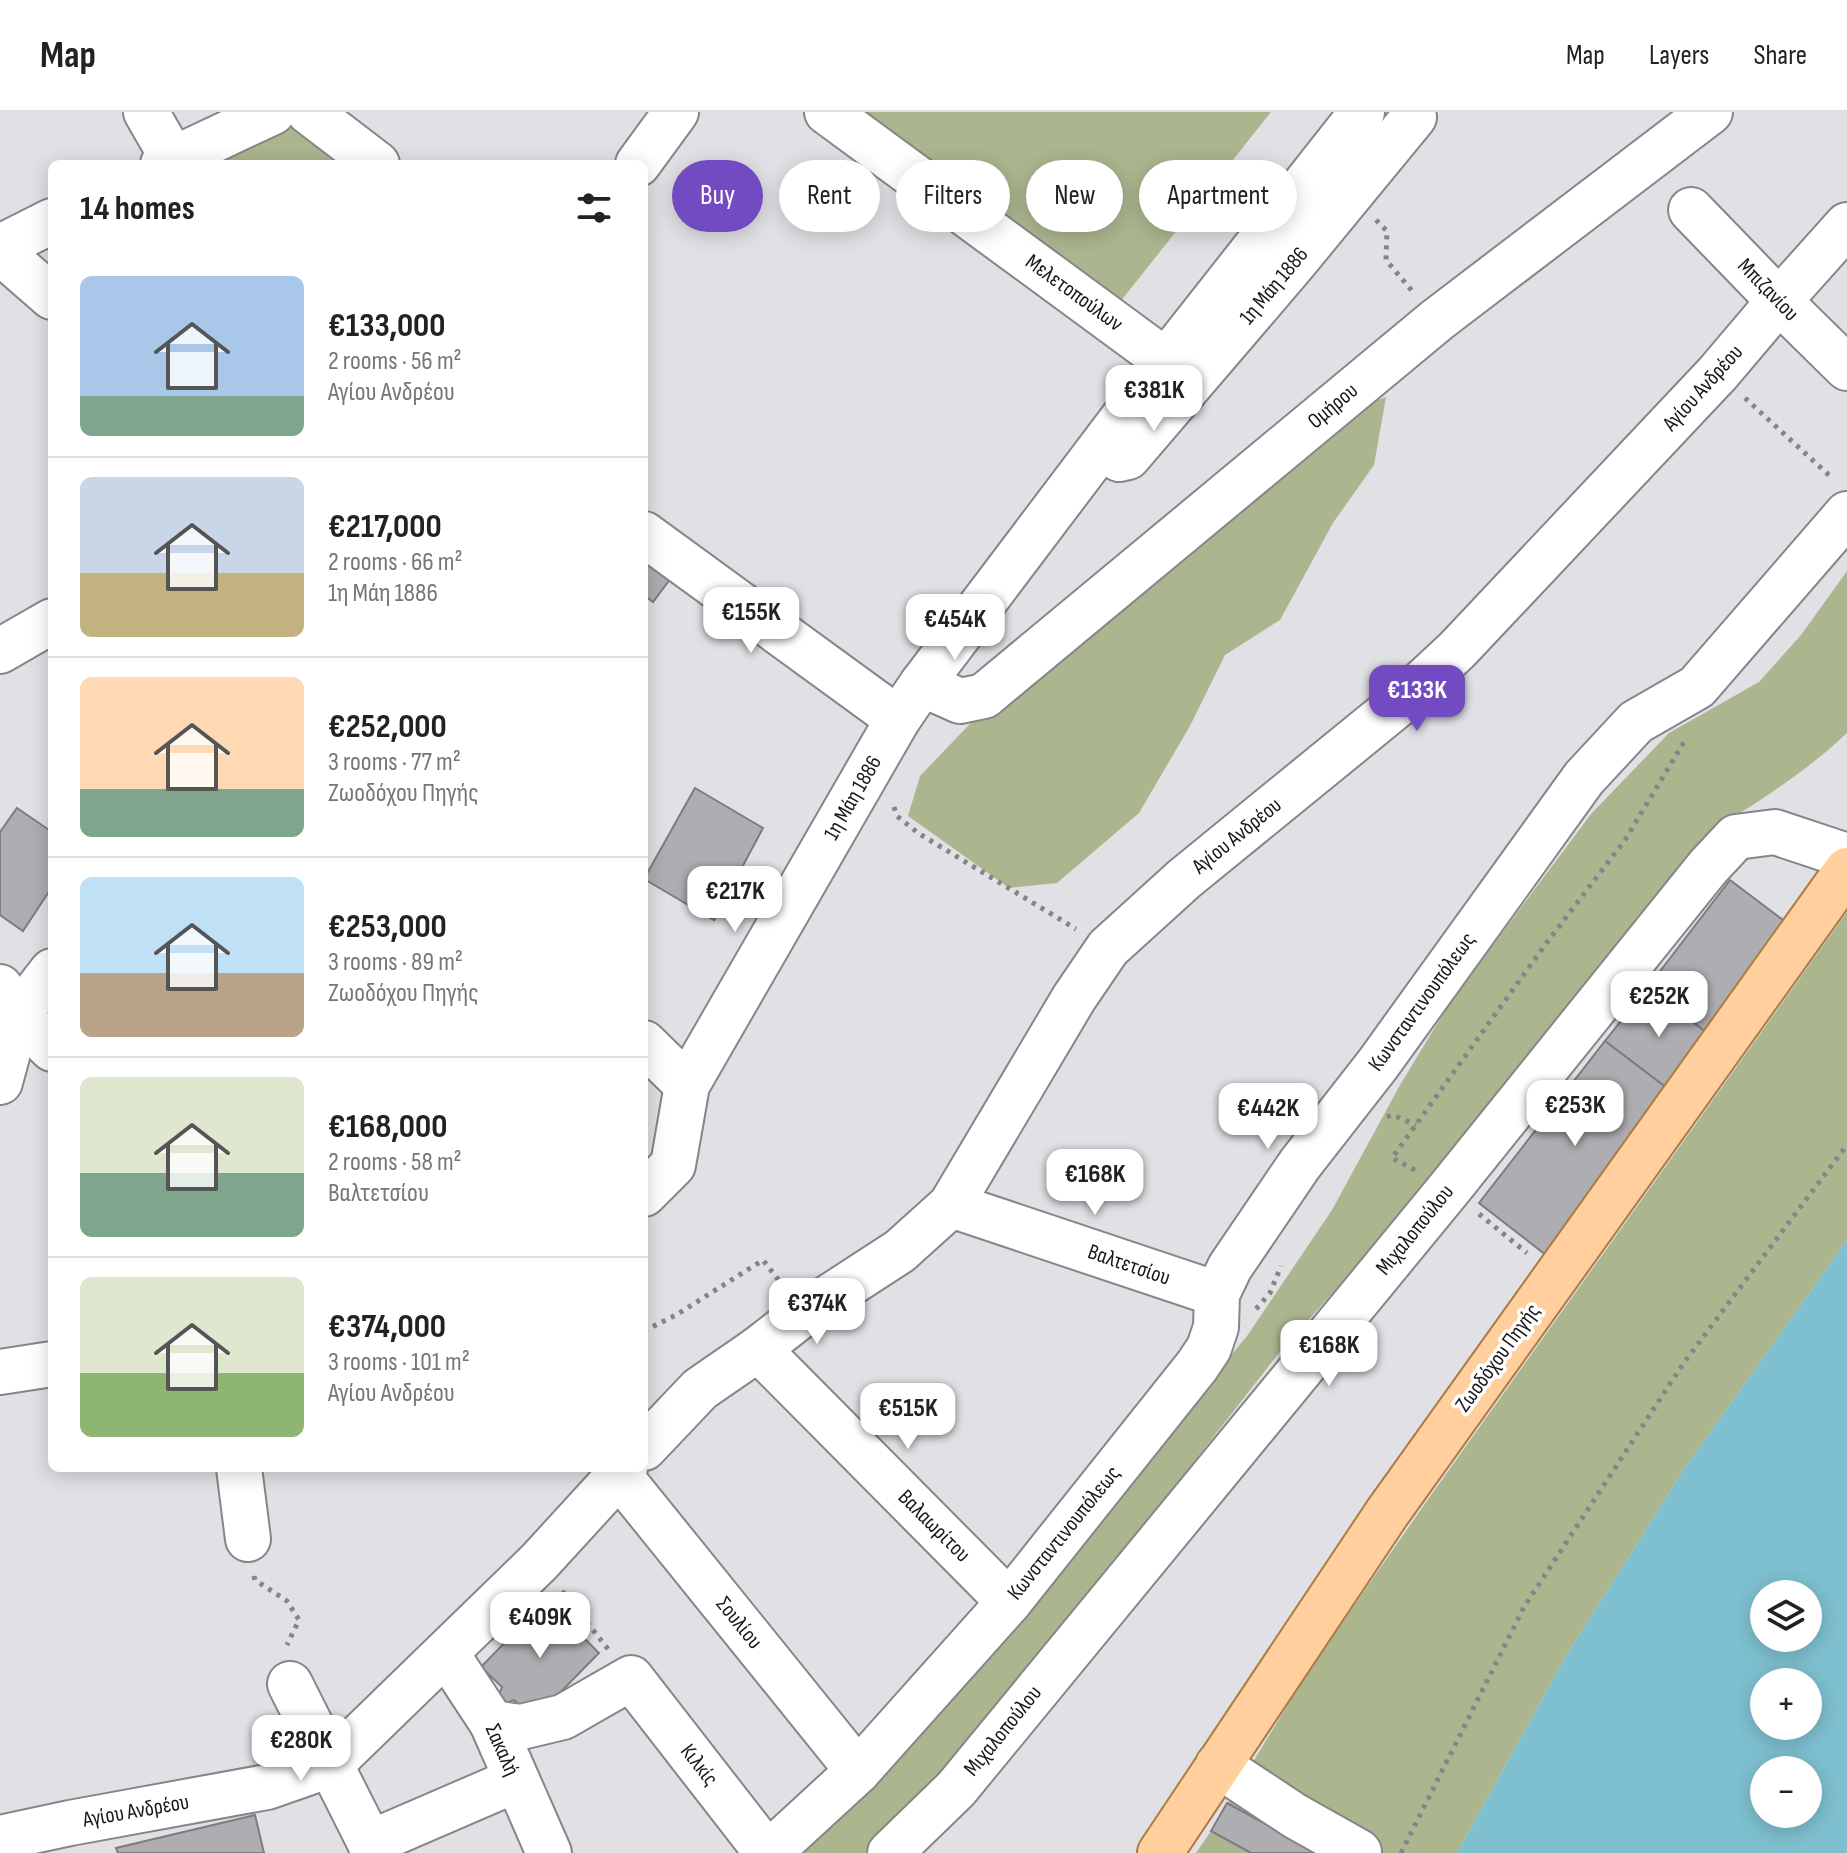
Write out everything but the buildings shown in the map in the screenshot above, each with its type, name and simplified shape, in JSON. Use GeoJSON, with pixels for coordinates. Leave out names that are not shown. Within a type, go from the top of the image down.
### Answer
{"type":"FeatureCollection","features":[{"type":"Feature","properties":{"kind":"main road","name":"Ζωοδόχου Πηγής"},"geometry":{"type":"LineString","coordinates":[[1160,1853],[1387,1513],[1847,870]]}},
{"type":"Feature","properties":{"kind":"street"},"geometry":{"type":"LineString","coordinates":[[146,112],[167,160]]}},
{"type":"Feature","properties":{"kind":"street"},"geometry":{"type":"LineString","coordinates":[[172,160],[273,112]]}},
{"type":"Feature","properties":{"kind":"street"},"geometry":{"type":"LineString","coordinates":[[309,112],[372,160]]}},
{"type":"Feature","properties":{"kind":"street"},"geometry":{"type":"LineString","coordinates":[[641,160],[676,112]]}},
{"type":"Feature","properties":{"kind":"street","name":"Μελετοπούλων"},"geometry":{"type":"LineString","coordinates":[[827,112],[1166,361]]}},
{"type":"Feature","properties":{"kind":"street","name":"1η Μάη 1886"},"geometry":{"type":"LineString","coordinates":[[648,1190],[673,1165],[687,1085],[927,702],[1085,467],[1362,112]]}},
{"type":"Feature","properties":{"kind":"street","name":"Ομήρου"},"geometry":{"type":"LineString","coordinates":[[927,702],[984,696],[1437,320],[1710,112]]}},
{"type":"Feature","properties":{"kind":"street","name":"1η Μάη 1886"},"geometry":{"type":"LineString","coordinates":[[1085,467],[1128,457],[1414,117]]}},
{"type":"Feature","properties":{"kind":"street","name":"Μπιζανίου"},"geometry":{"type":"LineString","coordinates":[[1691,210],[1847,368]]}},
{"type":"Feature","properties":{"kind":"street"},"geometry":{"type":"LineString","coordinates":[[48,223],[0,249],[48,293]]}},
{"type":"Feature","properties":{"kind":"street","name":"Αγίου Ανδρέου"},"geometry":{"type":"LineString","coordinates":[[648,1444],[700,1389],[803,1314],[900,1251],[951,1205],[1074,998],[1108,948],[1184,879],[1401,702],[1446,660],[1718,373],[1847,225]]}},
{"type":"Feature","properties":{"kind":"street","name":"Κωνσταντινουπόλεως"},"geometry":{"type":"LineString","coordinates":[[768,1853],[858,1771],[1009,1602],[1203,1357],[1216,1327],[1217,1294],[1230,1267],[1300,1164],[1378,1064],[1584,778],[1636,722],[1697,687],[1841,498]]}},
{"type":"Feature","properties":{"kind":"street"},"geometry":{"type":"LineString","coordinates":[[648,536],[927,702]]}},
{"type":"Feature","properties":{"kind":"street"},"geometry":{"type":"LineString","coordinates":[[0,651],[48,623]]}},
{"type":"Feature","properties":{"kind":"street","name":"Μιχαλοπούλου"},"geometry":{"type":"LineString","coordinates":[[890,1853],[956,1789],[1449,1189],[1708,867],[1736,837],[1775,832],[1847,856]]}},
{"type":"Feature","properties":{"kind":"street"},"geometry":{"type":"LineString","coordinates":[[0,1082],[9,1001],[48,974]]}},
{"type":"Feature","properties":{"kind":"street"},"geometry":{"type":"LineString","coordinates":[[9,1001],[48,1045]]}},
{"type":"Feature","properties":{"kind":"street"},"geometry":{"type":"LineString","coordinates":[[648,1047],[687,1085]]}},
{"type":"Feature","properties":{"kind":"street","name":"Βαλτετσίου"},"geometry":{"type":"LineString","coordinates":[[951,1205],[1217,1294]]}},
{"type":"Feature","properties":{"kind":"street","name":"Βαλαωρίτου"},"geometry":{"type":"LineString","coordinates":[[758,1349],[1009,1602]]}},
{"type":"Feature","properties":{"kind":"street"},"geometry":{"type":"LineString","coordinates":[[0,1372],[48,1365]]}},
{"type":"Feature","properties":{"kind":"street"},"geometry":{"type":"LineString","coordinates":[[240,1472],[248,1539]]}},
{"type":"Feature","properties":{"kind":"street","name":"Αγίου Ανδρέου"},"geometry":{"type":"LineString","coordinates":[[0,1838],[75,1838],[267,1787],[330,1765],[539,1562],[622,1472]]}},
{"type":"Feature","properties":{"kind":"street","name":"Σουλίου"},"geometry":{"type":"LineString","coordinates":[[635,1472],[858,1771]]}},
{"type":"Feature","properties":{"kind":"street","name":"Σακαλή"},"geometry":{"type":"LineString","coordinates":[[446,1653],[492,1723],[549,1853]]}},
{"type":"Feature","properties":{"kind":"street"},"geometry":{"type":"LineString","coordinates":[[492,1723],[521,1727],[563,1717],[631,1678]]}},
{"type":"Feature","properties":{"kind":"street","name":"Κιλκίς"},"geometry":{"type":"LineString","coordinates":[[631,1678],[768,1853]]}},
{"type":"Feature","properties":{"kind":"street"},"geometry":{"type":"LineString","coordinates":[[290,1684],[373,1848],[516,1780]]}},
{"type":"Feature","properties":{"kind":"street"},"geometry":{"type":"LineString","coordinates":[[1218,1765],[1295,1816],[1359,1852]]}},
{"type":"Feature","properties":{"kind":"path"},"geometry":{"type":"LineString","coordinates":[[1387,231],[1386,260],[1437,320]]}},
{"type":"Feature","properties":{"kind":"path"},"geometry":{"type":"LineString","coordinates":[[1718,373],[1841,498]]}},
{"type":"Feature","properties":{"kind":"path"},"geometry":{"type":"LineString","coordinates":[[1449,1189],[1392,1158],[1545,945],[1625,840],[1691,731]]}},
{"type":"Feature","properties":{"kind":"path"},"geometry":{"type":"LineString","coordinates":[[894,805],[897,816],[918,833],[1108,948]]}},
{"type":"Feature","properties":{"kind":"path"},"geometry":{"type":"LineString","coordinates":[[1401,1853],[1524,1607],[1683,1364],[1847,1145]]}},
{"type":"Feature","properties":{"kind":"path"},"geometry":{"type":"LineString","coordinates":[[648,1329],[676,1315],[763,1260],[803,1314]]}},
{"type":"Feature","properties":{"kind":"path"},"geometry":{"type":"LineString","coordinates":[[248,1539],[255,1580],[287,1601],[299,1620],[282,1653],[290,1684]]}},
{"type":"Feature","properties":{"kind":"path"},"geometry":{"type":"LineString","coordinates":[[539,1562],[631,1678]]}},
{"type":"Feature","properties":{"kind":"green space"},"geometry":{"type":"Polygon","coordinates":[[[865,112],[1271,112],[1233,160],[1139,160],[1139,232],[1176,232],[1120,302],[1026,232],[1123,232],[1123,160],[1026,160],[1026,232],[1010,220],[1010,160],[929,160],[865,112]]]}},
{"type":"Feature","properties":{"kind":"green space"},"geometry":{"type":"Polygon","coordinates":[[[293,124],[341,160],[217,160],[293,124]]]}},
{"type":"Feature","properties":{"kind":"green space"},"geometry":{"type":"Polygon","coordinates":[[[1386,397],[1374,465],[1333,523],[1280,620],[1225,655],[1190,726],[1139,813],[1057,883],[1009,888],[908,816],[920,776],[990,703],[1364,405],[1386,397]]]}},
{"type":"Feature","properties":{"kind":"green space"},"geometry":{"type":"Polygon","coordinates":[[[1847,571],[1847,733],[1786,782],[1720,825],[1470,1139],[1279,1353],[943,1783],[868,1853],[797,1853],[1129,1479],[1247,1336],[1332,1210],[1400,1085],[1451,1001],[1591,814],[1669,733],[1759,682],[1801,635],[1847,571]]]}},
{"type":"Feature","properties":{"kind":"green space"},"geometry":{"type":"Polygon","coordinates":[[[1847,912],[1847,1240],[1683,1471],[1566,1656],[1457,1853],[1196,1853],[1307,1673],[1847,912]]]}},
{"type":"Feature","properties":{"kind":"water"},"geometry":{"type":"Polygon","coordinates":[[[1847,1240],[1847,1853],[1457,1853],[1566,1656],[1683,1471],[1847,1240]]]}}]}
